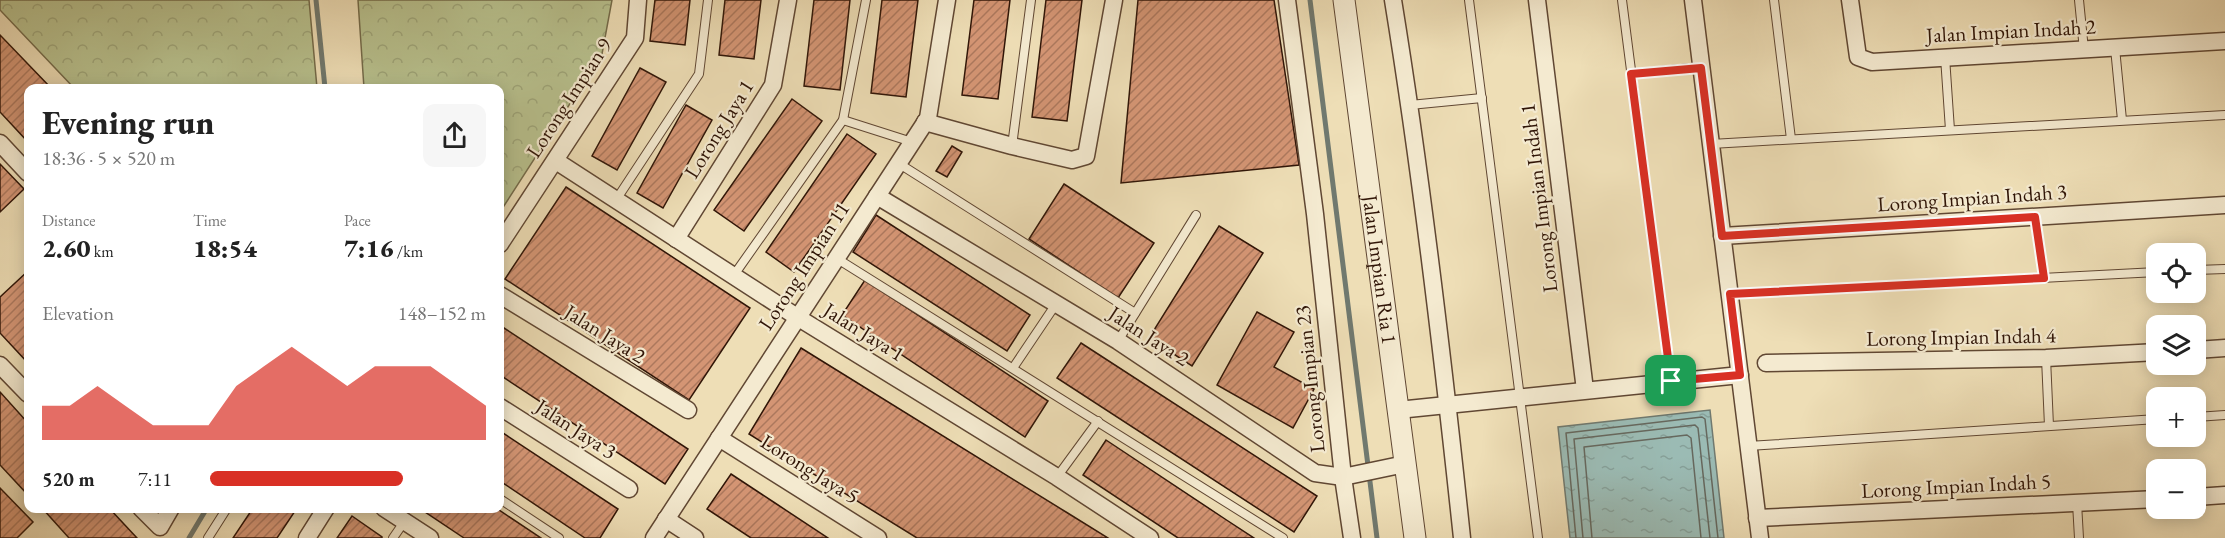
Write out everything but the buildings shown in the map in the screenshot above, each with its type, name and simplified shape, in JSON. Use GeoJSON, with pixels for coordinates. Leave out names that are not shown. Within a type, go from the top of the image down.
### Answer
{"type":"FeatureCollection","features":[{"type":"Feature","properties":{"kind":"street","name":"Lorong Impian 9"},"geometry":{"type":"LineString","coordinates":[[504,238],[635,38],[638,0]]}},
{"type":"Feature","properties":{"kind":"street","name":"Lorong Jaya 1"},"geometry":{"type":"LineString","coordinates":[[676,239],[773,85],[788,0]]}},
{"type":"Feature","properties":{"kind":"street","name":"Lorong Impian 11"},"geometry":{"type":"LineString","coordinates":[[654,538],[928,118],[947,0]]}},
{"type":"Feature","properties":{"kind":"street"},"geometry":{"type":"LineString","coordinates":[[925,122],[1072,160],[1086,156],[1114,0]]}},
{"type":"Feature","properties":{"kind":"street","name":"Lorong Impian 23"},"geometry":{"type":"LineString","coordinates":[[1287,0],[1315,214],[1343,477],[1352,538]]}},
{"type":"Feature","properties":{"kind":"street","name":"Jalan Impian Ria 1"},"geometry":{"type":"LineString","coordinates":[[1344,0],[1398,410],[1394,466],[1415,538]]}},
{"type":"Feature","properties":{"kind":"street"},"geometry":{"type":"LineString","coordinates":[[1393,0],[1410,105],[1448,405],[1462,538]]}},
{"type":"Feature","properties":{"kind":"street","name":"Lorong Impian Indah 1"},"geometry":{"type":"LineString","coordinates":[[1538,0],[1585,390]]}},
{"type":"Feature","properties":{"kind":"street"},"geometry":{"type":"LineString","coordinates":[[1693,0],[1760,538]]}},
{"type":"Feature","properties":{"kind":"street","name":"Jalan Impian Indah 2"},"geometry":{"type":"LineString","coordinates":[[1850,0],[1858,57],[1872,62],[2225,41]]}},
{"type":"Feature","properties":{"kind":"street"},"geometry":{"type":"LineString","coordinates":[[0,143],[24,169]]}},
{"type":"Feature","properties":{"kind":"street","name":"Jalan Jaya 1"},"geometry":{"type":"LineString","coordinates":[[556,161],[797,317],[1057,477],[1150,538]]}},
{"type":"Feature","properties":{"kind":"street","name":"Jalan Jaya 2"},"geometry":{"type":"LineString","coordinates":[[877,196],[1118,341],[1315,473],[1343,477],[1394,466]]}},
{"type":"Feature","properties":{"kind":"street","name":"Lorong Impian Indah 3"},"geometry":{"type":"LineString","coordinates":[[1722,236],[2225,205]]}},
{"type":"Feature","properties":{"kind":"street","name":"Jalan Jaya 2"},"geometry":{"type":"LineString","coordinates":[[504,297],[688,410]]}},
{"type":"Feature","properties":{"kind":"street"},"geometry":{"type":"LineString","coordinates":[[2206,349],[2225,348]]}},
{"type":"Feature","properties":{"kind":"street","name":"Lorong Impian Indah 4"},"geometry":{"type":"LineString","coordinates":[[1766,363],[2046,358],[2146,353]]}},
{"type":"Feature","properties":{"kind":"street"},"geometry":{"type":"LineString","coordinates":[[0,364],[24,390]]}},
{"type":"Feature","properties":{"kind":"street"},"geometry":{"type":"LineString","coordinates":[[1398,410],[1740,375]]}},
{"type":"Feature","properties":{"kind":"street","name":"Jalan Jaya 3"},"geometry":{"type":"LineString","coordinates":[[504,409],[629,489]]}},
{"type":"Feature","properties":{"kind":"street","name":"Lorong Jaya 5"},"geometry":{"type":"LineString","coordinates":[[719,438],[878,538]]}},
{"type":"Feature","properties":{"kind":"street"},"geometry":{"type":"LineString","coordinates":[[2206,496],[2225,495]]}},
{"type":"Feature","properties":{"kind":"street","name":"Lorong Impian Indah 5"},"geometry":{"type":"LineString","coordinates":[[1757,518],[2146,500]]}},
{"type":"Feature","properties":{"kind":"street"},"geometry":{"type":"LineString","coordinates":[[146,513],[160,527],[168,513]]}},
{"type":"Feature","properties":{"kind":"street"},"geometry":{"type":"LineString","coordinates":[[307,538],[323,513]]}},
{"type":"Feature","properties":{"kind":"street"},"geometry":{"type":"LineString","coordinates":[[391,513],[429,538]]}},
{"type":"Feature","properties":{"kind":"street"},"geometry":{"type":"LineString","coordinates":[[666,519],[695,538]]}},
{"type":"Feature","properties":{"kind":"lane"},"geometry":{"type":"LineString","coordinates":[[616,200],[699,74],[708,0]]}},
{"type":"Feature","properties":{"kind":"lane"},"geometry":{"type":"LineString","coordinates":[[734,275],[843,120],[866,0]]}},
{"type":"Feature","properties":{"kind":"lane"},"geometry":{"type":"LineString","coordinates":[[1012,146],[1031,0]]}},
{"type":"Feature","properties":{"kind":"lane"},"geometry":{"type":"LineString","coordinates":[[1469,0],[1538,538]]}},
{"type":"Feature","properties":{"kind":"lane"},"geometry":{"type":"LineString","coordinates":[[1622,0],[1671,381]]}},
{"type":"Feature","properties":{"kind":"lane"},"geometry":{"type":"LineString","coordinates":[[1774,0],[1791,139]]}},
{"type":"Feature","properties":{"kind":"lane"},"geometry":{"type":"LineString","coordinates":[[2079,0],[2084,50]]}},
{"type":"Feature","properties":{"kind":"lane"},"geometry":{"type":"LineString","coordinates":[[2115,48],[2122,120]]}},
{"type":"Feature","properties":{"kind":"lane"},"geometry":{"type":"LineString","coordinates":[[1945,57],[1950,130]]}},
{"type":"Feature","properties":{"kind":"lane"},"geometry":{"type":"LineString","coordinates":[[1631,74],[1701,68]]}},
{"type":"Feature","properties":{"kind":"lane"},"geometry":{"type":"LineString","coordinates":[[1410,105],[1482,98]]}},
{"type":"Feature","properties":{"kind":"lane"},"geometry":{"type":"LineString","coordinates":[[1711,144],[2225,115]]}},
{"type":"Feature","properties":{"kind":"lane"},"geometry":{"type":"LineString","coordinates":[[843,120],[912,142]]}},
{"type":"Feature","properties":{"kind":"lane"},"geometry":{"type":"LineString","coordinates":[[898,163],[1135,313]]}},
{"type":"Feature","properties":{"kind":"lane"},"geometry":{"type":"LineString","coordinates":[[1118,341],[1196,215]]}},
{"type":"Feature","properties":{"kind":"lane"},"geometry":{"type":"LineString","coordinates":[[2035,217],[2044,278]]}},
{"type":"Feature","properties":{"kind":"lane"},"geometry":{"type":"LineString","coordinates":[[836,258],[1283,538]]}},
{"type":"Feature","properties":{"kind":"lane"},"geometry":{"type":"LineString","coordinates":[[2206,270],[2225,269]]}},
{"type":"Feature","properties":{"kind":"lane"},"geometry":{"type":"LineString","coordinates":[[1730,294],[2146,273]]}},
{"type":"Feature","properties":{"kind":"lane"},"geometry":{"type":"LineString","coordinates":[[1013,368],[1056,304]]}},
{"type":"Feature","properties":{"kind":"lane"},"geometry":{"type":"LineString","coordinates":[[2046,358],[2049,426]]}},
{"type":"Feature","properties":{"kind":"lane"},"geometry":{"type":"LineString","coordinates":[[2206,416],[2225,415]]}},
{"type":"Feature","properties":{"kind":"lane"},"geometry":{"type":"LineString","coordinates":[[1748,446],[2146,420]]}},
{"type":"Feature","properties":{"kind":"lane"},"geometry":{"type":"LineString","coordinates":[[1057,477],[1098,421]]}},
{"type":"Feature","properties":{"kind":"lane"},"geometry":{"type":"LineString","coordinates":[[504,502],[559,538]]}},
{"type":"Feature","properties":{"kind":"lane"},"geometry":{"type":"LineString","coordinates":[[2077,503],[2079,538]]}},
{"type":"Feature","properties":{"kind":"lane"},"geometry":{"type":"LineString","coordinates":[[208,538],[224,513]]}},
{"type":"Feature","properties":{"kind":"lane"},"geometry":{"type":"LineString","coordinates":[[393,538],[404,522]]}},
{"type":"Feature","properties":{"kind":"green space"},"geometry":{"type":"Polygon","coordinates":[[[0,0],[309,0],[317,84],[70,84],[0,10],[0,0]]]}},
{"type":"Feature","properties":{"kind":"green space"},"geometry":{"type":"Polygon","coordinates":[[[358,0],[612,0],[602,54],[504,206],[504,84],[364,84],[358,0]]]}},
{"type":"Feature","properties":{"kind":"water"},"geometry":{"type":"Polygon","coordinates":[[[1710,410],[1724,538],[1570,538],[1558,427],[1710,410]]]}},
{"type":"Feature","properties":{"kind":"waterway"},"geometry":{"type":"LineString","coordinates":[[316,0],[325,84]]}},
{"type":"Feature","properties":{"kind":"waterway"},"geometry":{"type":"LineString","coordinates":[[1310,0],[1377,538]]}},
{"type":"Feature","properties":{"kind":"waterway"},"geometry":{"type":"LineString","coordinates":[[189,538],[204,513]]}},
{"type":"Feature","properties":{"kind":"route"},"geometry":{"type":"LineString","coordinates":[[1701,68],[1722,236],[2035,217],[2044,278],[1730,294],[1740,375],[1671,381],[1631,74],[1701,68]]}}]}
